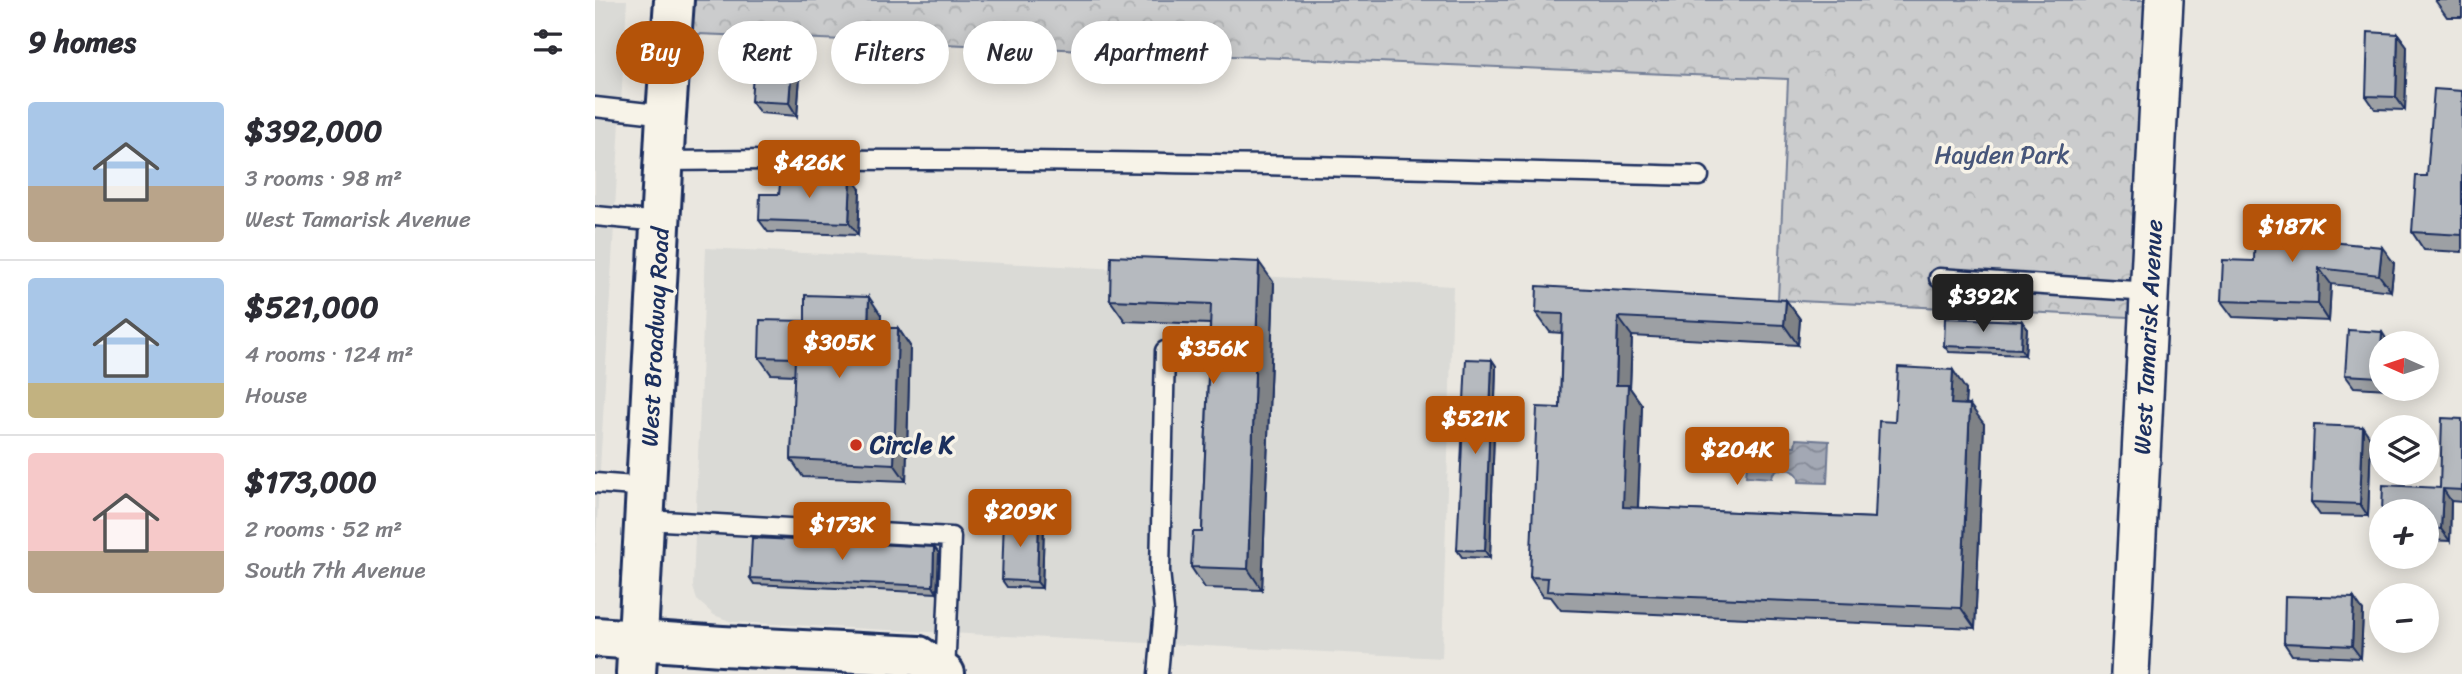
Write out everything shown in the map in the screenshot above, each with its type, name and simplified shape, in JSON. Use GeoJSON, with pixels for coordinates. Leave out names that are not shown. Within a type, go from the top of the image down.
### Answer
{"type":"FeatureCollection","features":[{"type":"Feature","properties":{"kind":"main road","name":"West Broadway Road"},"geometry":{"type":"LineString","coordinates":[[637,657],[674,0]]}},
{"type":"Feature","properties":{"kind":"main road"},"geometry":{"type":"LineString","coordinates":[[595,637],[637,657],[722,646],[919,656],[945,674]]}},
{"type":"Feature","properties":{"kind":"street","name":"West Tamarisk Avenue"},"geometry":{"type":"LineString","coordinates":[[2130,674],[2164,0]]}},
{"type":"Feature","properties":{"kind":"lane"},"geometry":{"type":"LineString","coordinates":[[595,107],[666,115]]}},
{"type":"Feature","properties":{"kind":"lane"},"geometry":{"type":"LineString","coordinates":[[663,161],[875,159],[1322,166],[1699,176]]}},
{"type":"Feature","properties":{"kind":"lane"},"geometry":{"type":"LineString","coordinates":[[595,216],[661,222]]}},
{"type":"Feature","properties":{"kind":"lane"},"geometry":{"type":"LineString","coordinates":[[1939,278],[2150,292]]}},
{"type":"Feature","properties":{"kind":"lane"},"geometry":{"type":"LineString","coordinates":[[1158,674],[1164,610],[1160,571],[1165,351]]}},
{"type":"Feature","properties":{"kind":"lane"},"geometry":{"type":"LineString","coordinates":[[595,483],[646,503],[951,537],[945,674]]}},
{"type":"Feature","properties":{"kind":"shaded area"},"geometry":{"type":"Polygon","coordinates":[[[595,0],[627,0],[626,21],[616,21],[616,84],[622,84],[595,556],[595,0]]]}},
{"type":"Feature","properties":{"kind":"shaded area"},"geometry":{"type":"Polygon","coordinates":[[[706,248],[1453,286],[1442,658],[732,622],[714,615],[697,600],[693,587],[706,248]]]}},
{"type":"Feature","properties":{"kind":"green space","name":"Hayden Park"},"geometry":{"type":"Polygon","coordinates":[[[675,0],[2164,0],[2149,318],[1778,300],[1788,79],[1232,56],[1232,21],[1071,21],[1071,49],[1057,49],[1057,21],[963,21],[963,45],[949,44],[949,21],[831,21],[831,40],[817,39],[817,21],[718,21],[718,35],[704,34],[704,21],[674,21],[675,0]]]}},
{"type":"Feature","properties":{"kind":"water"},"geometry":{"type":"Polygon","coordinates":[[[1796,439],[1829,441],[1827,483],[1799,482],[1795,473],[1785,469],[1778,469],[1772,478],[1746,476],[1749,443],[1795,446],[1796,439]]]}},
{"type":"Feature","properties":{"kind":"building"},"geometry":{"type":"Polygon","coordinates":[[[2368,32],[2398,34],[2396,97],[2366,96],[2368,32]]]}},
{"type":"Feature","properties":{"kind":"building"},"geometry":{"type":"Polygon","coordinates":[[[752,84],[790,84],[789,103],[751,101],[752,84]]]}},
{"type":"Feature","properties":{"kind":"building"},"geometry":{"type":"Polygon","coordinates":[[[2434,89],[2462,91],[2462,235],[2412,232],[2416,176],[2427,176],[2434,89]]]}},
{"type":"Feature","properties":{"kind":"building"},"geometry":{"type":"Polygon","coordinates":[[[781,175],[851,177],[849,223],[759,220],[760,194],[779,194],[781,175]]]}},
{"type":"Feature","properties":{"kind":"building"},"geometry":{"type":"Polygon","coordinates":[[[2255,221],[2321,223],[2320,241],[2382,247],[2379,275],[2319,268],[2318,304],[2221,301],[2223,260],[2254,261],[2255,221]]]}},
{"type":"Feature","properties":{"kind":"building"},"geometry":{"type":"Polygon","coordinates":[[[1111,256],[1259,262],[1248,569],[1191,567],[1193,532],[1202,532],[1211,304],[1110,300],[1111,256]]]}},
{"type":"Feature","properties":{"kind":"building"},"geometry":{"type":"Polygon","coordinates":[[[1537,286],[1786,300],[1784,325],[1618,317],[1616,385],[1628,385],[1623,507],[1875,518],[1879,421],[1895,422],[1898,367],[1953,370],[1951,404],[1970,405],[1961,608],[1547,591],[1548,578],[1530,577],[1537,407],[1560,408],[1563,314],[1536,313],[1537,286]]]}},
{"type":"Feature","properties":{"kind":"building"},"geometry":{"type":"Polygon","coordinates":[[[805,295],[869,297],[868,328],[898,328],[894,464],[791,459],[795,358],[759,357],[760,320],[805,321],[805,295]]]}},
{"type":"Feature","properties":{"kind":"building"},"geometry":{"type":"Polygon","coordinates":[[[1945,318],[2022,321],[2021,349],[1944,346],[1945,318]]]}},
{"type":"Feature","properties":{"kind":"building"},"geometry":{"type":"Polygon","coordinates":[[[2348,330],[2369,331],[2369,376],[2345,375],[2348,330]]]}},
{"type":"Feature","properties":{"kind":"building"},"geometry":{"type":"Polygon","coordinates":[[[1466,359],[1492,360],[1485,551],[1457,550],[1466,359]]]}},
{"type":"Feature","properties":{"kind":"building"},"geometry":{"type":"Polygon","coordinates":[[[2442,418],[2462,419],[2462,490],[2443,489],[2441,529],[2439,499],[2382,499],[2383,485],[2440,488],[2442,418]]]}},
{"type":"Feature","properties":{"kind":"building"},"geometry":{"type":"Polygon","coordinates":[[[2314,425],[2363,427],[2360,504],[2311,502],[2314,425]]]}},
{"type":"Feature","properties":{"kind":"building"},"geometry":{"type":"Polygon","coordinates":[[[1004,516],[1039,518],[1037,582],[1002,580],[1004,516]]]}},
{"type":"Feature","properties":{"kind":"building"},"geometry":{"type":"Polygon","coordinates":[[[752,538],[934,547],[933,586],[750,578],[752,538]]]}},
{"type":"Feature","properties":{"kind":"building"},"geometry":{"type":"Polygon","coordinates":[[[2285,596],[2354,598],[2352,646],[2284,643],[2285,596]]]}},
{"type":"Feature","properties":{"kind":"place","name":"Circle K"},"geometry":{"type":"Point","coordinates":[856,445]}}]}
